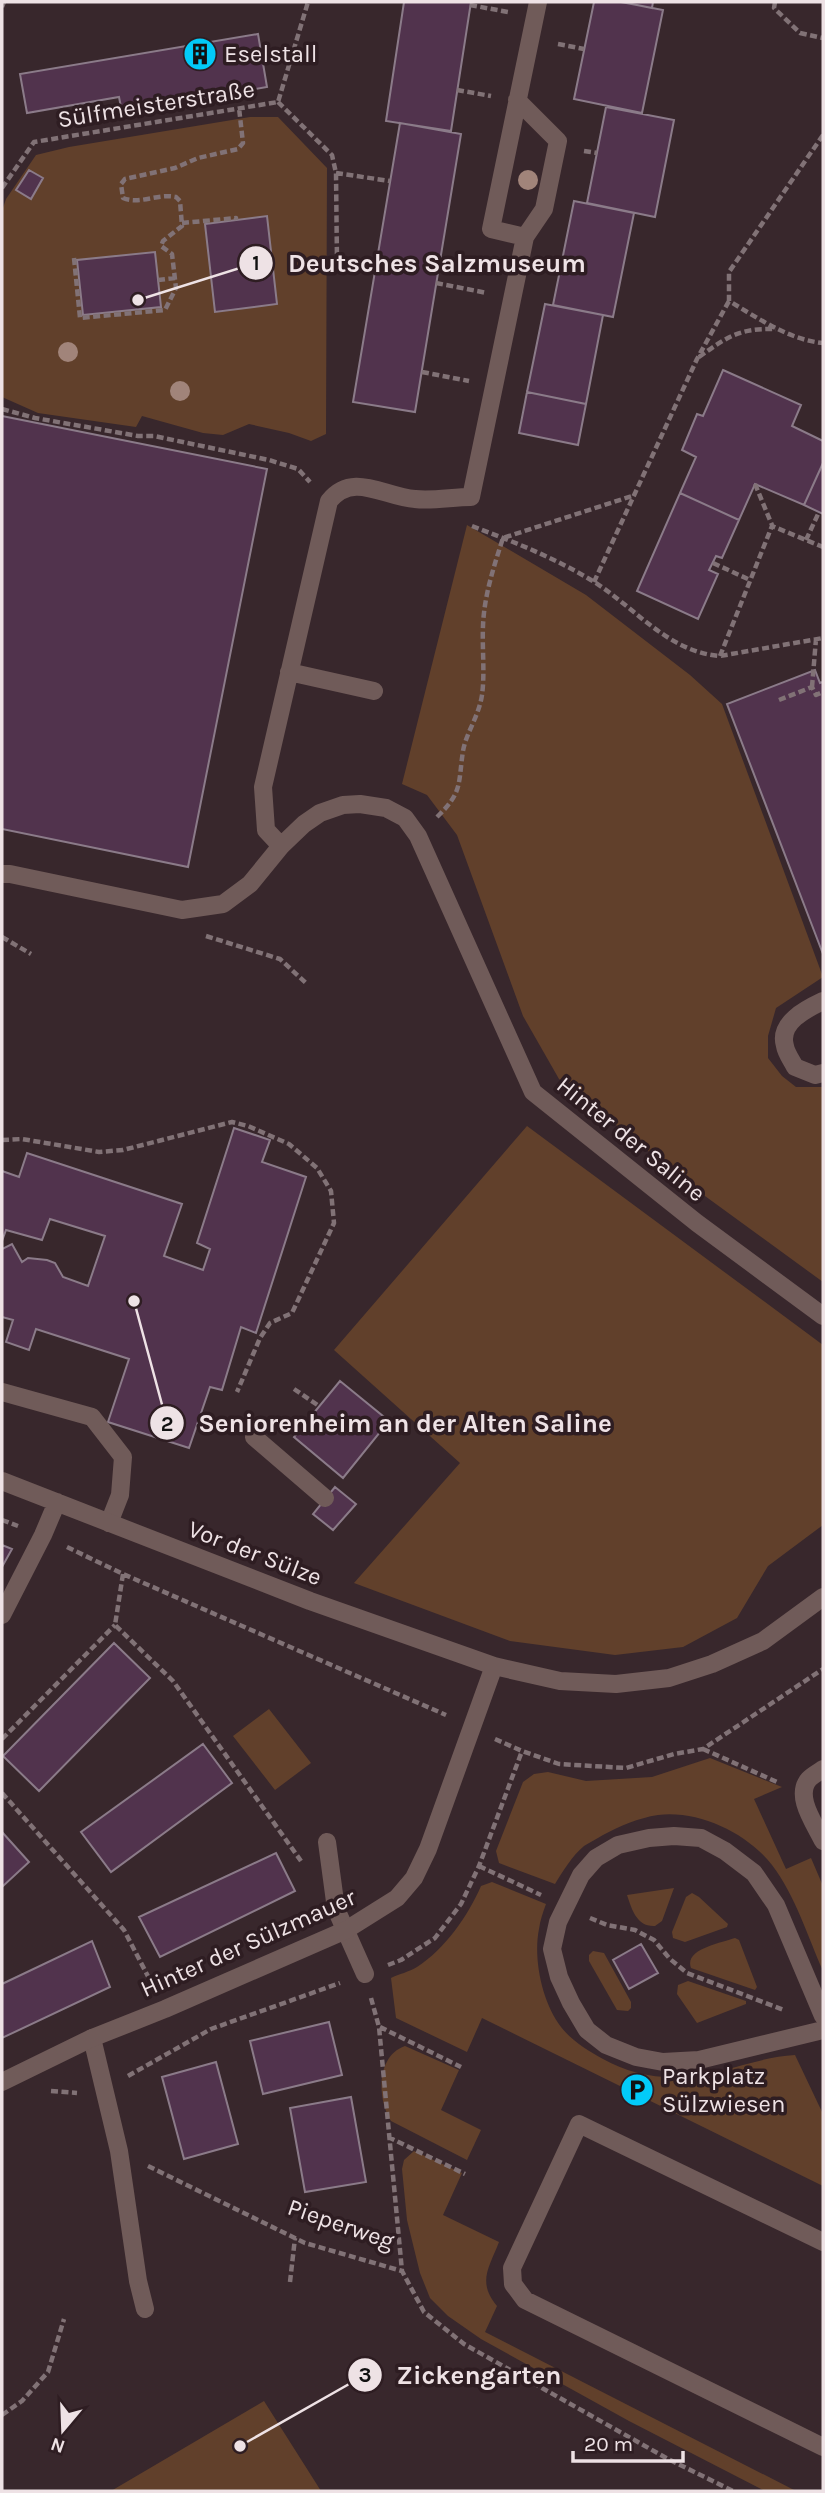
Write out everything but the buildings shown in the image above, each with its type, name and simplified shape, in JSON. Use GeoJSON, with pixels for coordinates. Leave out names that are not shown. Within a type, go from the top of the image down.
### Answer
{"type":"FeatureCollection","features":[{"type":"Feature","properties":{"kind":"street"},"geometry":{"type":"LineString","coordinates":[[525,237],[491,229],[536,9]]}},
{"type":"Feature","properties":{"kind":"street"},"geometry":{"type":"LineString","coordinates":[[281,846],[266,830],[263,787],[329,501],[337,491],[346,486],[360,486],[416,499],[471,497],[525,237],[544,209],[558,141],[517,100]]}},
{"type":"Feature","properties":{"kind":"street"},"geometry":{"type":"LineString","coordinates":[[289,672],[374,691]]}},
{"type":"Feature","properties":{"kind":"street"},"geometry":{"type":"LineString","coordinates":[[2,874],[182,910],[223,904],[250,884],[281,846],[320,813],[352,804],[386,808],[405,818],[418,836]]}},
{"type":"Feature","properties":{"kind":"street","name":"Hinter der Saline"},"geometry":{"type":"LineString","coordinates":[[418,836],[533,1092],[697,1223],[823,1316]]}},
{"type":"Feature","properties":{"kind":"street"},"geometry":{"type":"LineString","coordinates":[[823,1001],[803,1010],[787,1027],[784,1044],[795,1067],[815,1075],[823,1073]]}},
{"type":"Feature","properties":{"kind":"street"},"geometry":{"type":"LineString","coordinates":[[2,1392],[92,1417],[123,1457],[120,1495],[109,1523]]}},
{"type":"Feature","properties":{"kind":"street"},"geometry":{"type":"LineString","coordinates":[[254,1437],[325,1498]]}},
{"type":"Feature","properties":{"kind":"street","name":"Vor der Sülze"},"geometry":{"type":"LineString","coordinates":[[2,1480],[310,1601],[494,1666],[560,1681],[616,1684],[669,1678],[712,1664],[763,1641],[823,1597]]}},
{"type":"Feature","properties":{"kind":"street"},"geometry":{"type":"LineString","coordinates":[[2,1615],[57,1502]]}},
{"type":"Feature","properties":{"kind":"street","name":"Hinter der Sülzmauer"},"geometry":{"type":"LineString","coordinates":[[2,2082],[92,2038],[346,1930],[397,1898],[414,1878],[428,1849],[494,1666]]}},
{"type":"Feature","properties":{"kind":"street"},"geometry":{"type":"LineString","coordinates":[[823,1769],[809,1779],[804,1793],[806,1806],[823,1841]]}},
{"type":"Feature","properties":{"kind":"street"},"geometry":{"type":"LineString","coordinates":[[823,2016],[776,1905],[754,1873],[725,1851],[701,1838],[649,1838],[618,1845],[596,1858],[581,1875],[558,1922],[552,1950],[559,1977],[587,2031],[606,2045],[636,2057],[663,2063],[699,2060],[823,2030]]}},
{"type":"Feature","properties":{"kind":"street"},"geometry":{"type":"LineString","coordinates":[[327,1842],[336,1909],[365,1974]]}},
{"type":"Feature","properties":{"kind":"street"},"geometry":{"type":"LineString","coordinates":[[92,2038],[119,2151],[138,2281],[145,2309]]}},
{"type":"Feature","properties":{"kind":"street"},"geometry":{"type":"LineString","coordinates":[[823,2242],[579,2124],[512,2268],[513,2284],[526,2300],[823,2447]]}},
{"type":"Feature","properties":{"kind":"path"},"geometry":{"type":"LineString","coordinates":[[2,7],[4,2]]}},
{"type":"Feature","properties":{"kind":"path","name":"Sülfmeisterstraße"},"geometry":{"type":"LineString","coordinates":[[2,188],[34,142],[278,102],[308,2]]}},
{"type":"Feature","properties":{"kind":"path"},"geometry":{"type":"LineString","coordinates":[[775,2],[774,8],[800,33],[823,38]]}},
{"type":"Feature","properties":{"kind":"path"},"geometry":{"type":"LineString","coordinates":[[470,5],[536,9]]}},
{"type":"Feature","properties":{"kind":"path"},"geometry":{"type":"LineString","coordinates":[[278,102],[332,155],[336,173],[337,263],[375,270]]}},
{"type":"Feature","properties":{"kind":"path"},"geometry":{"type":"LineString","coordinates":[[74,258],[80,318],[164,310],[176,288],[172,254],[161,246],[163,241],[182,226],[180,201],[167,195],[131,201],[123,198],[121,184],[125,179],[175,168],[198,158],[238,149],[243,143],[239,108]]}},
{"type":"Feature","properties":{"kind":"path"},"geometry":{"type":"LineString","coordinates":[[594,582],[696,359],[729,301],[729,272],[823,135]]}},
{"type":"Feature","properties":{"kind":"path"},"geometry":{"type":"LineString","coordinates":[[336,173],[390,181]]}},
{"type":"Feature","properties":{"kind":"path"},"geometry":{"type":"LineString","coordinates":[[182,223],[236,220]]}},
{"type":"Feature","properties":{"kind":"path"},"geometry":{"type":"LineString","coordinates":[[158,279],[175,278]]}},
{"type":"Feature","properties":{"kind":"path"},"geometry":{"type":"LineString","coordinates":[[436,283],[512,298]]}},
{"type":"Feature","properties":{"kind":"path"},"geometry":{"type":"LineString","coordinates":[[729,301],[777,329],[811,342],[823,343]]}},
{"type":"Feature","properties":{"kind":"path"},"geometry":{"type":"LineString","coordinates":[[696,359],[724,339],[751,328],[777,329]]}},
{"type":"Feature","properties":{"kind":"path"},"geometry":{"type":"LineString","coordinates":[[422,372],[494,387]]}},
{"type":"Feature","properties":{"kind":"path"},"geometry":{"type":"LineString","coordinates":[[2,408],[35,418],[138,436],[154,436],[269,460],[298,469]]}},
{"type":"Feature","properties":{"kind":"path"},"geometry":{"type":"LineString","coordinates":[[720,656],[772,526],[755,484]]}},
{"type":"Feature","properties":{"kind":"path"},"geometry":{"type":"LineString","coordinates":[[503,538],[632,496]]}},
{"type":"Feature","properties":{"kind":"path"},"geometry":{"type":"LineString","coordinates":[[806,540],[819,512]]}},
{"type":"Feature","properties":{"kind":"path"},"geometry":{"type":"LineString","coordinates":[[465,523],[549,556],[594,582],[658,633],[704,654],[720,656],[823,638]]}},
{"type":"Feature","properties":{"kind":"path"},"geometry":{"type":"LineString","coordinates":[[772,526],[823,547]]}},
{"type":"Feature","properties":{"kind":"path"},"geometry":{"type":"LineString","coordinates":[[418,836],[452,803],[460,783],[463,748],[476,721],[482,695],[483,623],[493,569],[503,538]]}},
{"type":"Feature","properties":{"kind":"path"},"geometry":{"type":"LineString","coordinates":[[713,563],[750,580]]}},
{"type":"Feature","properties":{"kind":"path"},"geometry":{"type":"LineString","coordinates":[[816,639],[812,687],[816,695],[823,692]]}},
{"type":"Feature","properties":{"kind":"path"},"geometry":{"type":"LineString","coordinates":[[779,700],[812,687]]}},
{"type":"Feature","properties":{"kind":"path"},"geometry":{"type":"LineString","coordinates":[[182,910],[184,930],[280,959],[307,984]]}},
{"type":"Feature","properties":{"kind":"path"},"geometry":{"type":"LineString","coordinates":[[2,937],[31,954]]}},
{"type":"Feature","properties":{"kind":"path"},"geometry":{"type":"LineString","coordinates":[[2,1140],[22,1139],[99,1152],[123,1150],[232,1122],[289,1144],[317,1168],[331,1191],[334,1223],[292,1313],[270,1323],[260,1338],[237,1392]]}},
{"type":"Feature","properties":{"kind":"path"},"geometry":{"type":"LineString","coordinates":[[294,1388],[319,1406]]}},
{"type":"Feature","properties":{"kind":"path"},"geometry":{"type":"LineString","coordinates":[[2,1520],[43,1535],[123,1574],[522,1751],[559,1764],[626,1768],[703,1749],[823,1669]]}},
{"type":"Feature","properties":{"kind":"path"},"geometry":{"type":"LineString","coordinates":[[2,1739],[115,1625],[123,1574]]}},
{"type":"Feature","properties":{"kind":"path"},"geometry":{"type":"LineString","coordinates":[[115,1625],[173,1681],[304,1866]]}},
{"type":"Feature","properties":{"kind":"path"},"geometry":{"type":"LineString","coordinates":[[703,1749],[804,1793]]}},
{"type":"Feature","properties":{"kind":"path"},"geometry":{"type":"LineString","coordinates":[[27,2070],[40,2089],[78,2093],[104,2089],[211,2029],[401,1960],[435,1938],[461,1904],[480,1866],[522,1751]]}},
{"type":"Feature","properties":{"kind":"path"},"geometry":{"type":"LineString","coordinates":[[2,1793],[124,1930],[165,2009]]}},
{"type":"Feature","properties":{"kind":"path"},"geometry":{"type":"LineString","coordinates":[[480,1866],[607,1925],[635,1930],[654,1940],[670,1959],[687,1973],[789,2012]]}},
{"type":"Feature","properties":{"kind":"path"},"geometry":{"type":"LineString","coordinates":[[365,1974],[379,2027],[402,2271]]}},
{"type":"Feature","properties":{"kind":"path"},"geometry":{"type":"LineString","coordinates":[[379,2027],[461,2067]]}},
{"type":"Feature","properties":{"kind":"path"},"geometry":{"type":"LineString","coordinates":[[388,2137],[466,2174]]}},
{"type":"Feature","properties":{"kind":"path","name":"Pieperweg"},"geometry":{"type":"LineString","coordinates":[[119,2151],[305,2243],[402,2271],[424,2312],[464,2344],[668,2459],[733,2491]]}},
{"type":"Feature","properties":{"kind":"path"},"geometry":{"type":"LineString","coordinates":[[290,2282],[295,2238]]}},
{"type":"Feature","properties":{"kind":"path"},"geometry":{"type":"LineString","coordinates":[[2,2415],[22,2401],[48,2372],[64,2319]]}},
{"type":"Feature","properties":{"kind":"shaded area"},"geometry":{"type":"Polygon","coordinates":[[[250,117],[278,117],[327,168],[326,434],[311,441],[249,424],[223,435],[203,433],[142,416],[136,427],[38,413],[2,397],[2,211],[6,199],[36,155],[69,147],[250,117]]]}},
{"type":"Feature","properties":{"kind":"shaded area"},"geometry":{"type":"Polygon","coordinates":[[[467,525],[586,595],[690,675],[722,704],[823,977],[776,1008],[768,1036],[768,1058],[782,1076],[796,1087],[823,1087],[823,1282],[694,1188],[559,1079],[523,1016],[457,835],[427,795],[402,784],[467,525]]]}},
{"type":"Feature","properties":{"kind":"shaded area"},"geometry":{"type":"Polygon","coordinates":[[[527,1126],[823,1345],[823,1525],[768,1566],[737,1618],[683,1647],[615,1655],[510,1641],[354,1583],[460,1463],[334,1350],[527,1126]]]}},
{"type":"Feature","properties":{"kind":"shaded area"},"geometry":{"type":"Polygon","coordinates":[[[269,1709],[311,1763],[275,1790],[233,1736],[269,1709]]]}},
{"type":"Feature","properties":{"kind":"shaded area"},"geometry":{"type":"Polygon","coordinates":[[[710,1758],[782,1787],[754,1799],[786,1869],[811,1858],[823,1886],[823,1971],[794,1903],[772,1865],[762,1853],[736,1834],[705,1820],[674,1814],[658,1815],[623,1826],[584,1846],[555,1884],[499,1863],[496,1851],[523,1782],[534,1774],[548,1772],[586,1781],[652,1777],[710,1758]]]}},
{"type":"Feature","properties":{"kind":"shaded area"},"geometry":{"type":"Polygon","coordinates":[[[492,1882],[546,1904],[537,1941],[538,1967],[544,1993],[561,2027],[575,2041],[597,2056],[632,2071],[674,2077],[699,2076],[795,2055],[823,2114],[823,2186],[482,2018],[467,2052],[396,2018],[391,1978],[417,1967],[437,1951],[462,1920],[481,1886],[492,1882]]]}},
{"type":"Feature","properties":{"kind":"shaded area"},"geometry":{"type":"Polygon","coordinates":[[[674,1888],[662,1921],[655,1926],[640,1921],[633,1912],[627,1895],[674,1888]]]}},
{"type":"Feature","properties":{"kind":"shaded area"},"geometry":{"type":"Polygon","coordinates":[[[692,1893],[728,1924],[727,1927],[685,1942],[673,1938],[672,1932],[686,1897],[692,1893]]]}},
{"type":"Feature","properties":{"kind":"shaded area"},"geometry":{"type":"Polygon","coordinates":[[[735,1938],[739,1940],[757,1987],[755,1990],[691,1968],[690,1961],[698,1951],[735,1938]]]}},
{"type":"Feature","properties":{"kind":"shaded area"},"geometry":{"type":"Polygon","coordinates":[[[593,1951],[604,1953],[631,2002],[628,2011],[617,2010],[589,1961],[589,1955],[593,1951]]]}},
{"type":"Feature","properties":{"kind":"shaded area"},"geometry":{"type":"Polygon","coordinates":[[[688,1981],[746,2001],[746,2004],[697,2023],[677,1994],[678,1985],[688,1981]]]}},
{"type":"Feature","properties":{"kind":"shaded area"},"geometry":{"type":"Polygon","coordinates":[[[405,2046],[459,2070],[441,2110],[481,2130],[467,2160],[391,2121],[386,2112],[382,2090],[384,2068],[395,2051],[405,2046]]]}},
{"type":"Feature","properties":{"kind":"shaded area"},"geometry":{"type":"Polygon","coordinates":[[[414,2151],[462,2173],[443,2215],[499,2242],[486,2282],[487,2290],[497,2306],[485,2332],[796,2491],[765,2491],[629,2421],[481,2339],[448,2316],[430,2298],[420,2273],[407,2220],[402,2169],[404,2160],[414,2151]]]}},
{"type":"Feature","properties":{"kind":"shaded area"},"geometry":{"type":"Polygon","coordinates":[[[264,2401],[321,2491],[111,2491],[264,2401]]]}},
{"type":"Feature","properties":{"kind":"place","name":"Eselstall"},"geometry":{"type":"Point","coordinates":[200,54]}},
{"type":"Feature","properties":{"kind":"place","name":"Deutsches Salzmuseum"},"geometry":{"type":"Point","coordinates":[138,300]}},
{"type":"Feature","properties":{"kind":"place","name":"Seniorenheim an der Alten Saline"},"geometry":{"type":"Point","coordinates":[134,1301]}},
{"type":"Feature","properties":{"kind":"place","name":"Parkplatz Sülzwiesen"},"geometry":{"type":"Point","coordinates":[637,2090]}},
{"type":"Feature","properties":{"kind":"place","name":"Zickengarten"},"geometry":{"type":"Point","coordinates":[240,2446]}}]}
